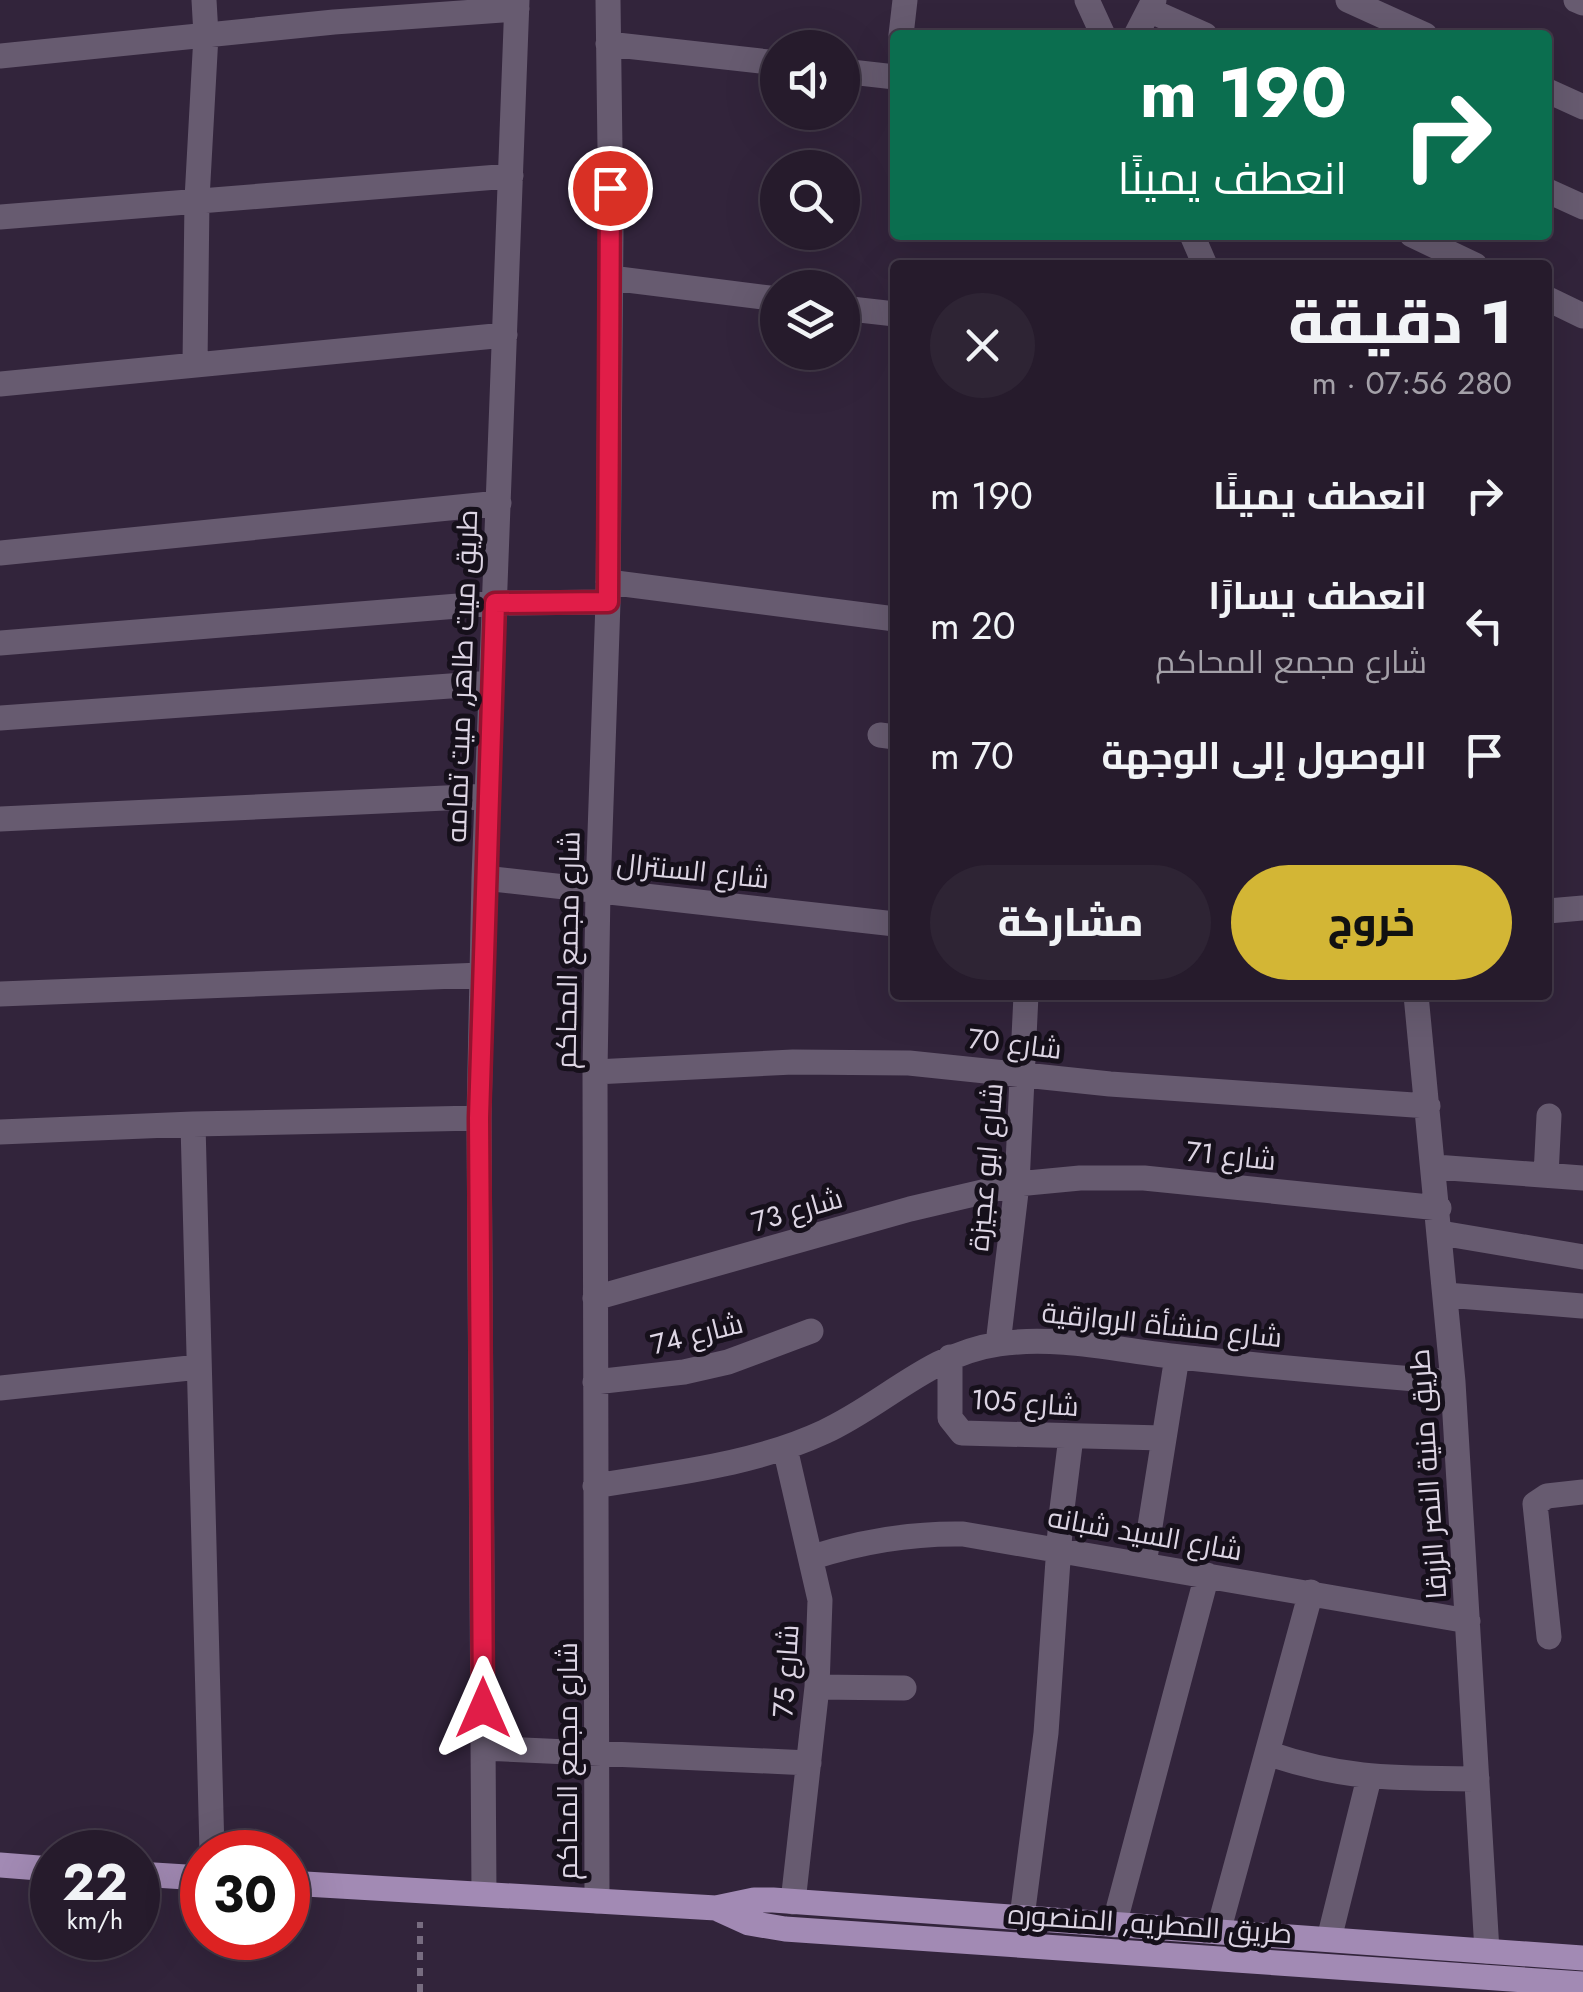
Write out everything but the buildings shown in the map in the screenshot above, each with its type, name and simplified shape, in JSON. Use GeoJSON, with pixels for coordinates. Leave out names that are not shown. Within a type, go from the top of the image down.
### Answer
{"type":"FeatureCollection","features":[{"type":"Feature","properties":{"kind":"main road"},"geometry":{"type":"LineString","coordinates":[[0,1865],[30,1867]]}},
{"type":"Feature","properties":{"kind":"main road","name":"طريق المطريه, المنصوره"},"geometry":{"type":"LineString","coordinates":[[310,1884],[716,1908],[754,1900],[793,1902],[1583,1958]]}},
{"type":"Feature","properties":{"kind":"main road","name":"طريق المطريه, المنصوره"},"geometry":{"type":"LineString","coordinates":[[716,1908],[749,1923],[784,1929],[1488,1985],[1583,1984]]}},
{"type":"Feature","properties":{"kind":"street"},"geometry":{"type":"LineString","coordinates":[[195,365],[204,0]]}},
{"type":"Feature","properties":{"kind":"street","name":"شارع مجمع المحاكم"},"geometry":{"type":"LineString","coordinates":[[597,1901],[595,1072],[608,592],[608,0]]}},
{"type":"Feature","properties":{"kind":"street"},"geometry":{"type":"LineString","coordinates":[[902,30],[905,0]]}},
{"type":"Feature","properties":{"kind":"street"},"geometry":{"type":"LineString","coordinates":[[1086,0],[1101,30]]}},
{"type":"Feature","properties":{"kind":"street"},"geometry":{"type":"LineString","coordinates":[[1348,0],[1414,30]]}},
{"type":"Feature","properties":{"kind":"street"},"geometry":{"type":"LineString","coordinates":[[1576,0],[1583,3]]}},
{"type":"Feature","properties":{"kind":"street"},"geometry":{"type":"LineString","coordinates":[[0,56],[517,4]]}},
{"type":"Feature","properties":{"kind":"street","name":"طريق ميت طاهر, ميت تمامه"},"geometry":{"type":"LineString","coordinates":[[484,1894],[479,1118],[484,878],[517,4]]}},
{"type":"Feature","properties":{"kind":"street"},"geometry":{"type":"LineString","coordinates":[[1139,30],[1152,5],[1196,30]]}},
{"type":"Feature","properties":{"kind":"street"},"geometry":{"type":"LineString","coordinates":[[608,44],[760,61]]}},
{"type":"Feature","properties":{"kind":"street"},"geometry":{"type":"LineString","coordinates":[[860,73],[890,76]]}},
{"type":"Feature","properties":{"kind":"street"},"geometry":{"type":"LineString","coordinates":[[1552,93],[1583,107]]}},
{"type":"Feature","properties":{"kind":"street"},"geometry":{"type":"LineString","coordinates":[[0,216],[511,176]]}},
{"type":"Feature","properties":{"kind":"street"},"geometry":{"type":"LineString","coordinates":[[1552,193],[1583,207]]}},
{"type":"Feature","properties":{"kind":"street"},"geometry":{"type":"LineString","coordinates":[[1422,240],[1464,260]]}},
{"type":"Feature","properties":{"kind":"street"},"geometry":{"type":"LineString","coordinates":[[611,278],[760,297]]}},
{"type":"Feature","properties":{"kind":"street"},"geometry":{"type":"LineString","coordinates":[[1552,301],[1579,314]]}},
{"type":"Feature","properties":{"kind":"street"},"geometry":{"type":"LineString","coordinates":[[860,310],[890,313]]}},
{"type":"Feature","properties":{"kind":"street"},"geometry":{"type":"LineString","coordinates":[[1552,320],[1579,314]]}},
{"type":"Feature","properties":{"kind":"street"},"geometry":{"type":"LineString","coordinates":[[0,384],[506,335]]}},
{"type":"Feature","properties":{"kind":"street"},"geometry":{"type":"LineString","coordinates":[[0,553],[499,503]]}},
{"type":"Feature","properties":{"kind":"street"},"geometry":{"type":"LineString","coordinates":[[0,642],[608,592],[890,620]]}},
{"type":"Feature","properties":{"kind":"street"},"geometry":{"type":"LineString","coordinates":[[0,718],[492,684]]}},
{"type":"Feature","properties":{"kind":"street"},"geometry":{"type":"LineString","coordinates":[[0,819],[488,796]]}},
{"type":"Feature","properties":{"kind":"street","name":"شارع السنترال"},"geometry":{"type":"LineString","coordinates":[[484,878],[890,923]]}},
{"type":"Feature","properties":{"kind":"street"},"geometry":{"type":"LineString","coordinates":[[1552,911],[1583,908]]}},
{"type":"Feature","properties":{"kind":"street"},"geometry":{"type":"LineString","coordinates":[[0,994],[482,975]]}},
{"type":"Feature","properties":{"kind":"street","name":"شارع ابو عجيزة"},"geometry":{"type":"LineString","coordinates":[[998,1344],[1017,1184],[1026,1000]]}},
{"type":"Feature","properties":{"kind":"street","name":"طريق منية النصر الزرقا"},"geometry":{"type":"LineString","coordinates":[[1417,1000],[1453,1382],[1487,1951]]}},
{"type":"Feature","properties":{"kind":"street","name":"شارع 70"},"geometry":{"type":"LineString","coordinates":[[595,1072],[909,1063],[1110,1084],[1428,1106]]}},
{"type":"Feature","properties":{"kind":"street"},"geometry":{"type":"LineString","coordinates":[[1546,1175],[1549,1116]]}},
{"type":"Feature","properties":{"kind":"street"},"geometry":{"type":"LineString","coordinates":[[0,1132],[479,1118]]}},
{"type":"Feature","properties":{"kind":"street"},"geometry":{"type":"LineString","coordinates":[[193,1124],[211,1830]]}},
{"type":"Feature","properties":{"kind":"street"},"geometry":{"type":"LineString","coordinates":[[1435,1167],[1583,1178]]}},
{"type":"Feature","properties":{"kind":"street","name":"شارع 71"},"geometry":{"type":"LineString","coordinates":[[1017,1184],[1080,1178],[1144,1178],[1440,1221],[1583,1257]]}},
{"type":"Feature","properties":{"kind":"street","name":"شارع 73"},"geometry":{"type":"LineString","coordinates":[[595,1298],[910,1209],[1017,1184]]}},
{"type":"Feature","properties":{"kind":"street"},"geometry":{"type":"LineString","coordinates":[[1446,1295],[1582,1306]]}},
{"type":"Feature","properties":{"kind":"street","name":"شارع 74"},"geometry":{"type":"LineString","coordinates":[[595,1382],[684,1372],[728,1362],[810,1331]]}},
{"type":"Feature","properties":{"kind":"street","name":"شارع منشأة الروازقية"},"geometry":{"type":"LineString","coordinates":[[595,1486],[742,1460],[785,1448],[826,1431],[926,1368],[998,1344],[1054,1342],[1453,1382]]}},
{"type":"Feature","properties":{"kind":"street","name":"شارع 105"},"geometry":{"type":"LineString","coordinates":[[950,1357],[950,1418],[956,1429],[968,1434],[1163,1438]]}},
{"type":"Feature","properties":{"kind":"street"},"geometry":{"type":"LineString","coordinates":[[1144,1564],[1176,1357]]}},
{"type":"Feature","properties":{"kind":"street"},"geometry":{"type":"LineString","coordinates":[[0,1388],[199,1367]]}},
{"type":"Feature","properties":{"kind":"street"},"geometry":{"type":"LineString","coordinates":[[1022,1918],[1046,1733],[1070,1436]]}},
{"type":"Feature","properties":{"kind":"street","name":"شارع 75"},"geometry":{"type":"LineString","coordinates":[[785,1448],[820,1600],[817,1688],[793,1902]]}},
{"type":"Feature","properties":{"kind":"street"},"geometry":{"type":"LineString","coordinates":[[1550,1637],[1535,1504],[1547,1496],[1583,1492]]}},
{"type":"Feature","properties":{"kind":"street","name":"شارع السيد شبانه"},"geometry":{"type":"LineString","coordinates":[[813,1557],[850,1545],[925,1533],[963,1534],[1468,1622]]}},
{"type":"Feature","properties":{"kind":"street"},"geometry":{"type":"LineString","coordinates":[[1114,1924],[1208,1575]]}},
{"type":"Feature","properties":{"kind":"street"},"geometry":{"type":"LineString","coordinates":[[1218,1932],[1311,1592]]}},
{"type":"Feature","properties":{"kind":"street"},"geometry":{"type":"LineString","coordinates":[[817,1688],[904,1688]]}},
{"type":"Feature","properties":{"kind":"street"},"geometry":{"type":"LineString","coordinates":[[483,1748],[809,1762]]}},
{"type":"Feature","properties":{"kind":"street"},"geometry":{"type":"LineString","coordinates":[[1267,1753],[1334,1773],[1369,1778],[1477,1779]]}},
{"type":"Feature","properties":{"kind":"street"},"geometry":{"type":"LineString","coordinates":[[1329,1939],[1369,1778]]}},
{"type":"Feature","properties":{"kind":"path"},"geometry":{"type":"LineString","coordinates":[[420,1992],[421,1891]]}},
{"type":"Feature","properties":{"kind":"route"},"geometry":{"type":"LineString","coordinates":[[483,1708],[479,1118],[495,603],[608,602],[610,188]]}}]}
